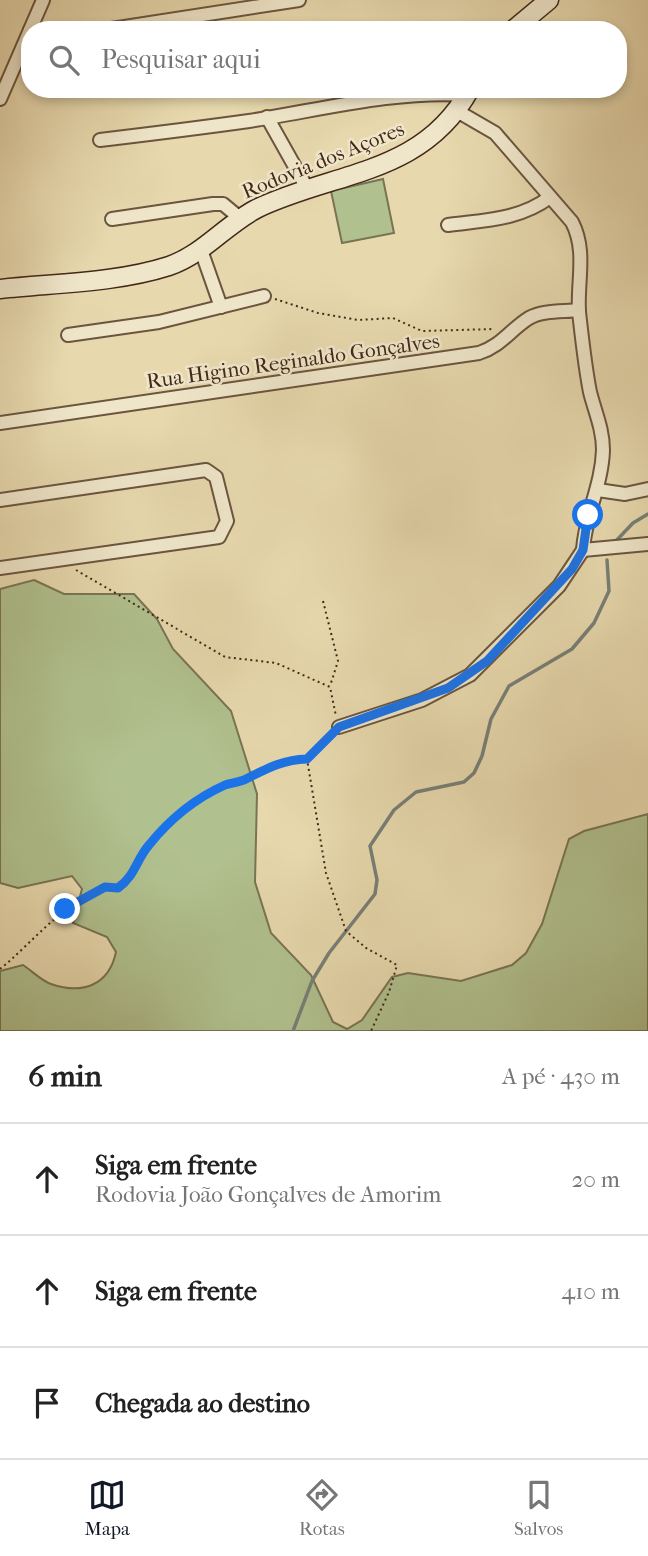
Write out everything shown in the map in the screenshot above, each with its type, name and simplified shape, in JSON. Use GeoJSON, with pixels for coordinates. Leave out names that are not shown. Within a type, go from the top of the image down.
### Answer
{"type":"FeatureCollection","features":[{"type":"Feature","properties":{"kind":"street"},"geometry":{"type":"LineString","coordinates":[[34,21],[43,0]]}},
{"type":"Feature","properties":{"kind":"street"},"geometry":{"type":"LineString","coordinates":[[163,21],[299,0]]}},
{"type":"Feature","properties":{"kind":"street"},"geometry":{"type":"LineString","coordinates":[[524,21],[548,0]]}},
{"type":"Feature","properties":{"kind":"street"},"geometry":{"type":"LineString","coordinates":[[0,99],[21,52]]}},
{"type":"Feature","properties":{"kind":"street"},"geometry":{"type":"LineString","coordinates":[[100,140],[411,98]]}},
{"type":"Feature","properties":{"kind":"street","name":"Rodovia dos Açores"},"geometry":{"type":"LineString","coordinates":[[0,289],[151,271],[184,260],[241,219],[268,204],[405,154],[438,132],[465,98]]}},
{"type":"Feature","properties":{"kind":"street"},"geometry":{"type":"LineString","coordinates":[[339,727],[422,700],[470,675],[559,586],[583,550],[588,515],[598,490],[603,448],[601,426],[590,392],[579,310],[579,234],[495,133],[457,111]]}},
{"type":"Feature","properties":{"kind":"street"},"geometry":{"type":"LineString","coordinates":[[267,117],[308,190]]}},
{"type":"Feature","properties":{"kind":"street"},"geometry":{"type":"LineString","coordinates":[[448,225],[511,216],[527,211],[550,197]]}},
{"type":"Feature","properties":{"kind":"street"},"geometry":{"type":"LineString","coordinates":[[112,219],[223,204],[241,219]]}},
{"type":"Feature","properties":{"kind":"street"},"geometry":{"type":"LineString","coordinates":[[201,250],[221,307]]}},
{"type":"Feature","properties":{"kind":"street"},"geometry":{"type":"LineString","coordinates":[[68,335],[129,328],[264,296]]}},
{"type":"Feature","properties":{"kind":"street","name":"Rua Higino Reginaldo Gonçalves"},"geometry":{"type":"LineString","coordinates":[[0,423],[479,353],[503,342],[529,318],[541,313],[579,310]]}},
{"type":"Feature","properties":{"kind":"street"},"geometry":{"type":"LineString","coordinates":[[0,500],[206,470],[216,477],[227,521],[219,537],[0,568]]}},
{"type":"Feature","properties":{"kind":"street"},"geometry":{"type":"LineString","coordinates":[[598,490],[625,494],[648,489]]}},
{"type":"Feature","properties":{"kind":"street"},"geometry":{"type":"LineString","coordinates":[[583,550],[648,544]]}},
{"type":"Feature","properties":{"kind":"path"},"geometry":{"type":"LineString","coordinates":[[264,296],[318,313],[358,320],[393,318],[422,331],[517,329]]}},
{"type":"Feature","properties":{"kind":"path"},"geometry":{"type":"LineString","coordinates":[[73,569],[225,657],[276,663],[330,687]]}},
{"type":"Feature","properties":{"kind":"path"},"geometry":{"type":"LineString","coordinates":[[0,969],[27,947],[65,909],[105,887],[118,888],[130,880],[145,848],[179,814],[224,786],[246,779],[262,768],[286,760],[307,759],[339,727],[330,687],[338,661],[323,601]]}},
{"type":"Feature","properties":{"kind":"path"},"geometry":{"type":"LineString","coordinates":[[307,759],[326,873],[346,931],[366,948],[397,965],[389,992],[370,1031]]}},
{"type":"Feature","properties":{"kind":"green space"},"geometry":{"type":"Polygon","coordinates":[[[383,179],[394,233],[342,243],[331,191],[383,179]]]}},
{"type":"Feature","properties":{"kind":"green space"},"geometry":{"type":"Polygon","coordinates":[[[34,580],[64,594],[134,594],[157,619],[173,649],[231,711],[257,794],[255,882],[271,933],[311,975],[333,1022],[347,1029],[362,1020],[392,977],[408,973],[461,981],[512,965],[526,953],[542,924],[569,839],[584,831],[648,814],[648,1031],[0,1031],[0,971],[23,965],[51,984],[84,987],[101,980],[113,963],[116,952],[107,937],[73,923],[82,889],[72,876],[18,888],[0,883],[0,589],[34,580]]]}},
{"type":"Feature","properties":{"kind":"waterway"},"geometry":{"type":"LineString","coordinates":[[614,543],[633,523],[648,514]]}},
{"type":"Feature","properties":{"kind":"waterway"},"geometry":{"type":"LineString","coordinates":[[293,1031],[312,981],[329,953],[375,894],[377,880],[370,846],[394,810],[416,792],[464,782],[474,773],[482,756],[491,719],[509,686],[572,649],[594,623],[609,591],[607,560]]}},
{"type":"Feature","properties":{"kind":"route"},"geometry":{"type":"LineString","coordinates":[[65,909],[105,887],[118,888],[130,880],[145,848],[179,814],[204,797],[224,786],[246,779],[262,768],[286,760],[307,759],[339,727],[422,700],[470,675],[505,643],[572,569],[583,550],[588,515]]}}]}
